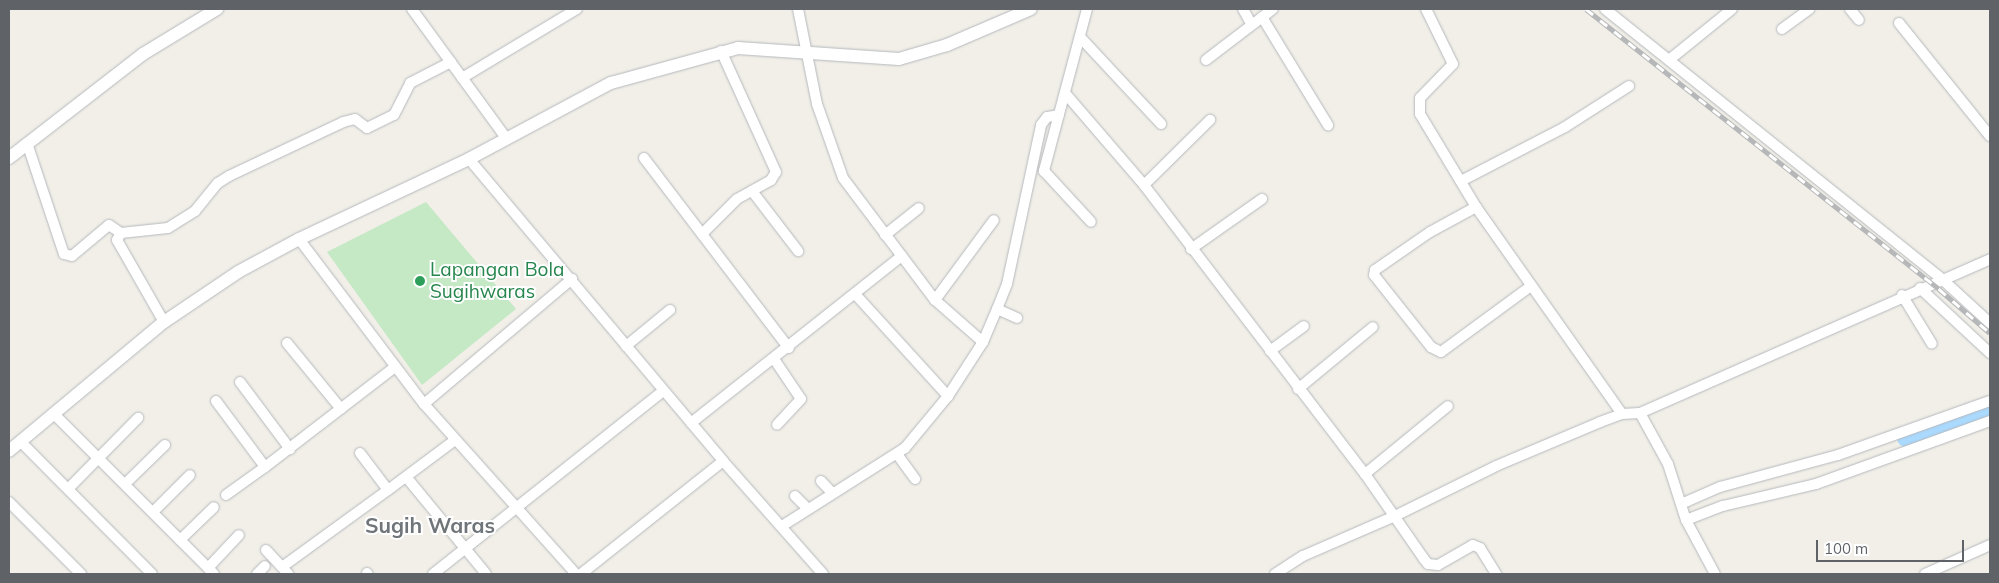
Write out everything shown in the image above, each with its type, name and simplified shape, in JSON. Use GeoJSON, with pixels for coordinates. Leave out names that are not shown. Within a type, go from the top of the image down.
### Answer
{"type":"FeatureCollection","features":[{"type":"Feature","properties":{"kind":"street"},"geometry":{"type":"LineString","coordinates":[[9,158],[143,54],[216,9]]}},
{"type":"Feature","properties":{"kind":"street"},"geometry":{"type":"LineString","coordinates":[[412,9],[506,138]]}},
{"type":"Feature","properties":{"kind":"street"},"geometry":{"type":"LineString","coordinates":[[462,78],[577,9]]}},
{"type":"Feature","properties":{"kind":"street"},"geometry":{"type":"LineString","coordinates":[[798,9],[805,54],[838,168],[885,235],[935,300],[983,342]]}},
{"type":"Feature","properties":{"kind":"street"},"geometry":{"type":"LineString","coordinates":[[9,451],[164,322],[238,272],[299,239],[469,159],[611,83],[721,51],[756,47],[805,54],[875,59],[908,57],[946,45],[1031,9]]}},
{"type":"Feature","properties":{"kind":"street"},"geometry":{"type":"LineString","coordinates":[[1087,9],[1065,93],[1054,116],[1044,174],[1090,222]]}},
{"type":"Feature","properties":{"kind":"street"},"geometry":{"type":"LineString","coordinates":[[1243,9],[1252,25]]}},
{"type":"Feature","properties":{"kind":"street"},"geometry":{"type":"LineString","coordinates":[[1206,60],[1273,9]]}},
{"type":"Feature","properties":{"kind":"street"},"geometry":{"type":"LineString","coordinates":[[1426,9],[1453,64],[1425,90],[1418,106],[1420,114],[1476,206],[1622,414]]}},
{"type":"Feature","properties":{"kind":"street"},"geometry":{"type":"LineString","coordinates":[[1605,9],[1943,280],[1990,323]]}},
{"type":"Feature","properties":{"kind":"street"},"geometry":{"type":"LineString","coordinates":[[1669,60],[1732,9]]}},
{"type":"Feature","properties":{"kind":"street"},"geometry":{"type":"LineString","coordinates":[[1782,29],[1810,9]]}},
{"type":"Feature","properties":{"kind":"street"},"geometry":{"type":"LineString","coordinates":[[1850,9],[1859,20]]}},
{"type":"Feature","properties":{"kind":"street"},"geometry":{"type":"LineString","coordinates":[[1262,17],[1328,125]]}},
{"type":"Feature","properties":{"kind":"street"},"geometry":{"type":"LineString","coordinates":[[1899,23],[1990,136]]}},
{"type":"Feature","properties":{"kind":"street"},"geometry":{"type":"LineString","coordinates":[[1080,37],[1161,124]]}},
{"type":"Feature","properties":{"kind":"street"},"geometry":{"type":"LineString","coordinates":[[702,234],[737,199],[771,180],[776,172],[721,51]]}},
{"type":"Feature","properties":{"kind":"street"},"geometry":{"type":"LineString","coordinates":[[27,143],[64,254],[72,256],[106,227],[118,229],[168,228],[195,211],[223,180],[343,122],[355,119],[367,128],[394,116],[401,107],[410,83],[451,62]]}},
{"type":"Feature","properties":{"kind":"street"},"geometry":{"type":"LineString","coordinates":[[1461,181],[1565,127],[1628,86]]}},
{"type":"Feature","properties":{"kind":"street"},"geometry":{"type":"LineString","coordinates":[[1065,93],[1144,185],[1190,249],[1365,474],[1428,564],[1438,564],[1473,545],[1480,548],[1496,574]]}},
{"type":"Feature","properties":{"kind":"street"},"geometry":{"type":"LineString","coordinates":[[782,526],[832,492],[901,460],[1005,313],[1007,284],[1041,125],[1054,116]]}},
{"type":"Feature","properties":{"kind":"street"},"geometry":{"type":"LineString","coordinates":[[1144,185],[1210,120]]}},
{"type":"Feature","properties":{"kind":"street"},"geometry":{"type":"LineString","coordinates":[[644,158],[789,348]]}},
{"type":"Feature","properties":{"kind":"street"},"geometry":{"type":"LineString","coordinates":[[469,159],[572,278],[626,346],[723,461],[823,574]]}},
{"type":"Feature","properties":{"kind":"street"},"geometry":{"type":"LineString","coordinates":[[752,191],[798,251]]}},
{"type":"Feature","properties":{"kind":"street"},"geometry":{"type":"LineString","coordinates":[[1190,249],[1262,199]]}},
{"type":"Feature","properties":{"kind":"street"},"geometry":{"type":"LineString","coordinates":[[1476,206],[1430,232],[1375,270],[1374,275],[1431,347],[1441,352],[1531,286]]}},
{"type":"Feature","properties":{"kind":"street"},"geometry":{"type":"LineString","coordinates":[[885,235],[919,208]]}},
{"type":"Feature","properties":{"kind":"street"},"geometry":{"type":"LineString","coordinates":[[935,300],[994,220]]}},
{"type":"Feature","properties":{"kind":"street"},"geometry":{"type":"LineString","coordinates":[[118,229],[117,240],[164,322]]}},
{"type":"Feature","properties":{"kind":"street"},"geometry":{"type":"LineString","coordinates":[[299,239],[424,404],[576,574]]}},
{"type":"Feature","properties":{"kind":"street"},"geometry":{"type":"LineString","coordinates":[[691,423],[856,295],[902,256]]}},
{"type":"Feature","properties":{"kind":"street"},"geometry":{"type":"LineString","coordinates":[[1275,574],[1303,556],[1395,516],[1496,466],[1622,414],[1640,413],[1902,295],[1943,280],[1990,259]]}},
{"type":"Feature","properties":{"kind":"street"},"geometry":{"type":"LineString","coordinates":[[424,404],[572,278]]}},
{"type":"Feature","properties":{"kind":"street"},"geometry":{"type":"LineString","coordinates":[[1920,288],[1990,353]]}},
{"type":"Feature","properties":{"kind":"street"},"geometry":{"type":"LineString","coordinates":[[856,295],[948,396]]}},
{"type":"Feature","properties":{"kind":"street"},"geometry":{"type":"LineString","coordinates":[[1902,295],[1932,344]]}},
{"type":"Feature","properties":{"kind":"street"},"geometry":{"type":"LineString","coordinates":[[626,346],[670,310]]}},
{"type":"Feature","properties":{"kind":"street"},"geometry":{"type":"LineString","coordinates":[[1270,351],[1304,326]]}},
{"type":"Feature","properties":{"kind":"street"},"geometry":{"type":"LineString","coordinates":[[1298,389],[1373,327]]}},
{"type":"Feature","properties":{"kind":"street"},"geometry":{"type":"LineString","coordinates":[[287,343],[341,409]]}},
{"type":"Feature","properties":{"kind":"street"},"geometry":{"type":"LineString","coordinates":[[774,359],[802,399],[776,425]]}},
{"type":"Feature","properties":{"kind":"street"},"geometry":{"type":"LineString","coordinates":[[226,496],[395,367]]}},
{"type":"Feature","properties":{"kind":"street"},"geometry":{"type":"LineString","coordinates":[[240,382],[290,449]]}},
{"type":"Feature","properties":{"kind":"street"},"geometry":{"type":"LineString","coordinates":[[433,574],[466,550],[663,390]]}},
{"type":"Feature","properties":{"kind":"street"},"geometry":{"type":"LineString","coordinates":[[216,401],[265,467]]}},
{"type":"Feature","properties":{"kind":"street"},"geometry":{"type":"LineString","coordinates":[[1681,506],[1720,488],[1838,455],[1990,401]]}},
{"type":"Feature","properties":{"kind":"street"},"geometry":{"type":"LineString","coordinates":[[1365,474],[1448,406]]}},
{"type":"Feature","properties":{"kind":"street"},"geometry":{"type":"LineString","coordinates":[[1640,413],[1668,464],[1685,519],[1715,574]]}},
{"type":"Feature","properties":{"kind":"street"},"geometry":{"type":"LineString","coordinates":[[54,414],[211,571],[239,535]]}},
{"type":"Feature","properties":{"kind":"street"},"geometry":{"type":"LineString","coordinates":[[68,489],[138,418]]}},
{"type":"Feature","properties":{"kind":"street"},"geometry":{"type":"LineString","coordinates":[[1685,519],[1723,506],[1816,484],[1990,421]]}},
{"type":"Feature","properties":{"kind":"street"},"geometry":{"type":"LineString","coordinates":[[266,550],[285,570],[455,440]]}},
{"type":"Feature","properties":{"kind":"street"},"geometry":{"type":"LineString","coordinates":[[20,441],[152,574]]}},
{"type":"Feature","properties":{"kind":"street"},"geometry":{"type":"LineString","coordinates":[[124,484],[165,445]]}},
{"type":"Feature","properties":{"kind":"street"},"geometry":{"type":"LineString","coordinates":[[360,453],[388,490]]}},
{"type":"Feature","properties":{"kind":"street"},"geometry":{"type":"LineString","coordinates":[[901,460],[914,479]]}},
{"type":"Feature","properties":{"kind":"street"},"geometry":{"type":"LineString","coordinates":[[581,574],[723,461]]}},
{"type":"Feature","properties":{"kind":"street"},"geometry":{"type":"LineString","coordinates":[[153,512],[190,474]]}},
{"type":"Feature","properties":{"kind":"street"},"geometry":{"type":"LineString","coordinates":[[407,478],[486,574]]}},
{"type":"Feature","properties":{"kind":"street"},"geometry":{"type":"LineString","coordinates":[[821,481],[832,492]]}},
{"type":"Feature","properties":{"kind":"street"},"geometry":{"type":"LineString","coordinates":[[795,496],[808,509]]}},
{"type":"Feature","properties":{"kind":"street"},"geometry":{"type":"LineString","coordinates":[[9,502],[81,574]]}},
{"type":"Feature","properties":{"kind":"street"},"geometry":{"type":"LineString","coordinates":[[180,540],[214,507]]}},
{"type":"Feature","properties":{"kind":"street"},"geometry":{"type":"LineString","coordinates":[[1925,574],[1990,545]]}},
{"type":"Feature","properties":{"kind":"street"},"geometry":{"type":"LineString","coordinates":[[257,574],[265,566]]}},
{"type":"Feature","properties":{"kind":"green space","name":"Lapangan Bola Sugihwaras"},"geometry":{"type":"Polygon","coordinates":[[[426,202],[516,309],[422,385],[327,252],[426,202]]]}},
{"type":"Feature","properties":{"kind":"waterway"},"geometry":{"type":"LineString","coordinates":[[1906,438],[1990,409]]}},
{"type":"Feature","properties":{"kind":"railway"},"geometry":{"type":"LineString","coordinates":[[1586,9],[1939,289],[1990,333]]}},
{"type":"Feature","properties":{"kind":"place","name":"Lapangan Bola Sugihwaras"},"geometry":{"type":"Point","coordinates":[420,281]}},
{"type":"Feature","properties":{"kind":"district","name":"Sugih Waras"},"geometry":{"type":"Point","coordinates":[430,525]}}]}
